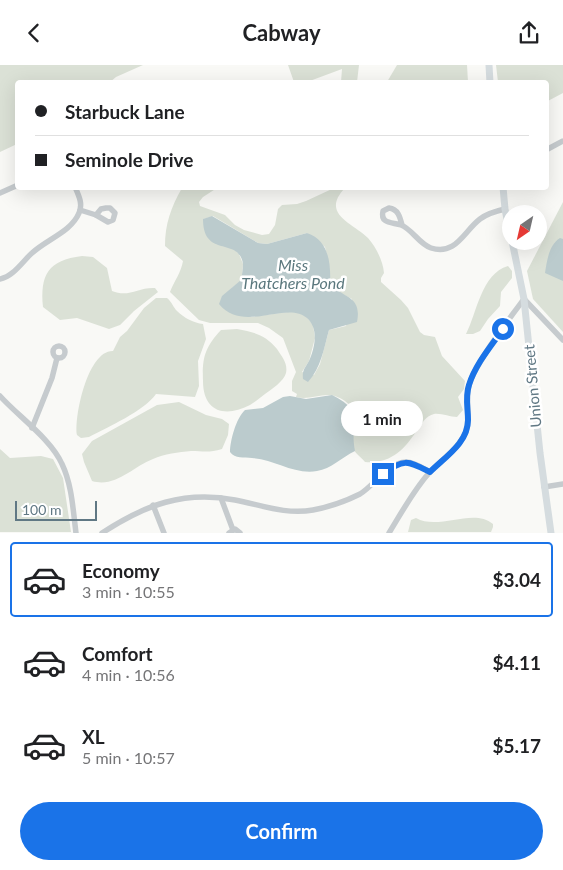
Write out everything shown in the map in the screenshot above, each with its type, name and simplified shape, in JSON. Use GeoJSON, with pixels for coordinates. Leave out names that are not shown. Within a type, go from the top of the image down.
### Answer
{"type":"FeatureCollection","features":[{"type":"Feature","properties":{"kind":"main road"},"geometry":{"type":"LineString","coordinates":[[489,65],[490,80]]}},
{"type":"Feature","properties":{"kind":"main road","name":"Union Street"},"geometry":{"type":"LineString","coordinates":[[503,190],[505,205]]}},
{"type":"Feature","properties":{"kind":"main road","name":"Union Street"},"geometry":{"type":"LineString","coordinates":[[514,250],[524,299],[550,533]]}},
{"type":"Feature","properties":{"kind":"street"},"geometry":{"type":"LineString","coordinates":[[549,148],[563,141]]}},
{"type":"Feature","properties":{"kind":"street"},"geometry":{"type":"LineString","coordinates":[[0,193],[15,186]]}},
{"type":"Feature","properties":{"kind":"street"},"geometry":{"type":"LineString","coordinates":[[0,279],[11,274],[32,253],[73,223],[80,210],[80,198],[76,190]]}},
{"type":"Feature","properties":{"kind":"street"},"geometry":{"type":"LineString","coordinates":[[80,210],[96,215]]}},
{"type":"Feature","properties":{"kind":"street"},"geometry":{"type":"LineString","coordinates":[[402,225],[428,247],[447,249],[457,244],[481,218],[494,211],[502,210]]}},
{"type":"Feature","properties":{"kind":"street"},"geometry":{"type":"LineString","coordinates":[[389,533],[409,500],[430,472],[456,448],[466,432],[469,384],[483,357],[524,299],[563,340]]}},
{"type":"Feature","properties":{"kind":"street"},"geometry":{"type":"LineString","coordinates":[[32,428],[54,373],[57,358]]}},
{"type":"Feature","properties":{"kind":"street"},"geometry":{"type":"LineString","coordinates":[[0,396],[50,446],[64,467],[76,533]]}},
{"type":"Feature","properties":{"kind":"street"},"geometry":{"type":"LineString","coordinates":[[102,533],[128,517],[153,505],[181,498],[221,498],[285,511],[311,510],[332,505],[360,494],[388,470],[401,463],[412,463],[430,472]]}},
{"type":"Feature","properties":{"kind":"street"},"geometry":{"type":"LineString","coordinates":[[544,487],[563,484]]}},
{"type":"Feature","properties":{"kind":"street"},"geometry":{"type":"LineString","coordinates":[[221,498],[231,531],[237,529],[240,533]]}},
{"type":"Feature","properties":{"kind":"street"},"geometry":{"type":"LineString","coordinates":[[153,505],[164,533]]}},
{"type":"Feature","properties":{"kind":"shaded area"},"geometry":{"type":"Polygon","coordinates":[[[0,65],[143,65],[112,80],[15,80],[15,145],[0,152],[0,65]]]}},
{"type":"Feature","properties":{"kind":"shaded area"},"geometry":{"type":"Polygon","coordinates":[[[288,65],[359,65],[357,80],[341,80],[342,69],[312,80],[293,80],[288,65]]]}},
{"type":"Feature","properties":{"kind":"shaded area"},"geometry":{"type":"Polygon","coordinates":[[[397,65],[467,65],[468,80],[388,80],[397,65]]]}},
{"type":"Feature","properties":{"kind":"shaded area"},"geometry":{"type":"Polygon","coordinates":[[[496,65],[563,65],[563,93],[549,100],[549,80],[498,80],[496,65]]]}},
{"type":"Feature","properties":{"kind":"shaded area"},"geometry":{"type":"Polygon","coordinates":[[[181,190],[214,190],[203,197],[199,202],[200,206],[225,215],[235,225],[244,230],[262,235],[269,234],[275,225],[278,209],[282,205],[297,204],[330,190],[343,190],[338,197],[337,211],[368,238],[379,254],[382,264],[384,273],[381,282],[408,308],[420,332],[424,335],[435,337],[442,356],[465,381],[464,389],[458,397],[463,410],[457,417],[440,414],[429,416],[396,454],[382,461],[365,462],[354,450],[352,435],[354,414],[351,407],[345,401],[330,395],[301,398],[296,397],[297,394],[292,391],[292,381],[296,372],[283,338],[258,323],[210,323],[199,320],[170,292],[183,261],[165,246],[167,223],[181,190]],[[213,216],[204,219],[239,254],[243,264],[242,280],[232,288],[251,317],[295,311],[306,316],[313,325],[315,338],[309,361],[302,372],[314,375],[320,364],[329,330],[346,326],[352,299],[342,294],[330,284],[329,265],[325,247],[307,233],[267,244],[258,243],[213,216]]]}},
{"type":"Feature","properties":{"kind":"shaded area"},"geometry":{"type":"Polygon","coordinates":[[[563,202],[563,332],[533,299],[527,271],[538,250],[548,250],[548,231],[563,202]]]}},
{"type":"Feature","properties":{"kind":"shaded area"},"geometry":{"type":"Polygon","coordinates":[[[93,257],[107,268],[112,291],[129,293],[155,288],[158,292],[120,325],[109,329],[77,318],[60,320],[43,307],[42,296],[45,278],[54,265],[70,258],[93,257]]]}},
{"type":"Feature","properties":{"kind":"shaded area"},"geometry":{"type":"Polygon","coordinates":[[[508,266],[512,271],[512,278],[501,292],[500,306],[480,331],[466,334],[486,285],[499,270],[508,266]]]}},
{"type":"Feature","properties":{"kind":"shaded area"},"geometry":{"type":"Polygon","coordinates":[[[156,298],[167,298],[183,316],[203,324],[206,339],[198,361],[199,386],[195,397],[156,394],[143,406],[125,418],[89,437],[81,438],[77,435],[78,414],[80,400],[90,372],[96,361],[104,354],[113,351],[120,337],[127,331],[144,308],[156,298]]]}},
{"type":"Feature","properties":{"kind":"shaded area"},"geometry":{"type":"Polygon","coordinates":[[[237,329],[259,335],[273,344],[284,360],[286,373],[277,385],[250,405],[241,409],[224,411],[211,406],[207,400],[203,381],[204,359],[211,342],[221,330],[237,329]]]}},
{"type":"Feature","properties":{"kind":"shaded area"},"geometry":{"type":"Polygon","coordinates":[[[179,402],[206,415],[222,419],[229,424],[228,435],[222,449],[191,451],[157,457],[124,476],[109,482],[92,481],[82,454],[92,441],[157,405],[179,402]]]}},
{"type":"Feature","properties":{"kind":"shaded area"},"geometry":{"type":"Polygon","coordinates":[[[0,449],[10,458],[41,456],[53,459],[63,478],[71,532],[0,532],[0,449]]]}},
{"type":"Feature","properties":{"kind":"shaded area"},"geometry":{"type":"Polygon","coordinates":[[[416,518],[435,522],[466,518],[485,519],[493,524],[493,527],[491,532],[408,532],[411,520],[416,518]]]}},
{"type":"Feature","properties":{"kind":"water","name":"Miss Thatchers Pond"},"geometry":{"type":"Polygon","coordinates":[[[212,216],[258,243],[267,244],[307,233],[314,236],[324,247],[329,261],[330,284],[355,303],[358,314],[357,322],[329,330],[319,364],[308,382],[303,379],[303,373],[311,356],[315,338],[311,322],[307,318],[298,313],[288,312],[252,317],[240,316],[229,312],[219,304],[222,296],[241,280],[243,264],[240,256],[235,251],[209,239],[205,231],[203,219],[212,216]]]}},
{"type":"Feature","properties":{"kind":"water"},"geometry":{"type":"Polygon","coordinates":[[[560,238],[563,239],[563,281],[545,273],[551,249],[560,238]]]}},
{"type":"Feature","properties":{"kind":"water"},"geometry":{"type":"Polygon","coordinates":[[[332,395],[343,401],[353,413],[355,451],[332,465],[317,471],[300,471],[260,459],[237,457],[230,452],[234,430],[245,410],[263,408],[283,397],[290,396],[306,399],[332,395]]]}},
{"type":"Feature","properties":{"kind":"route"},"geometry":{"type":"LineString","coordinates":[[383,474],[401,463],[407,462],[430,472],[456,448],[466,432],[469,384],[483,357],[503,329]]}}]}
